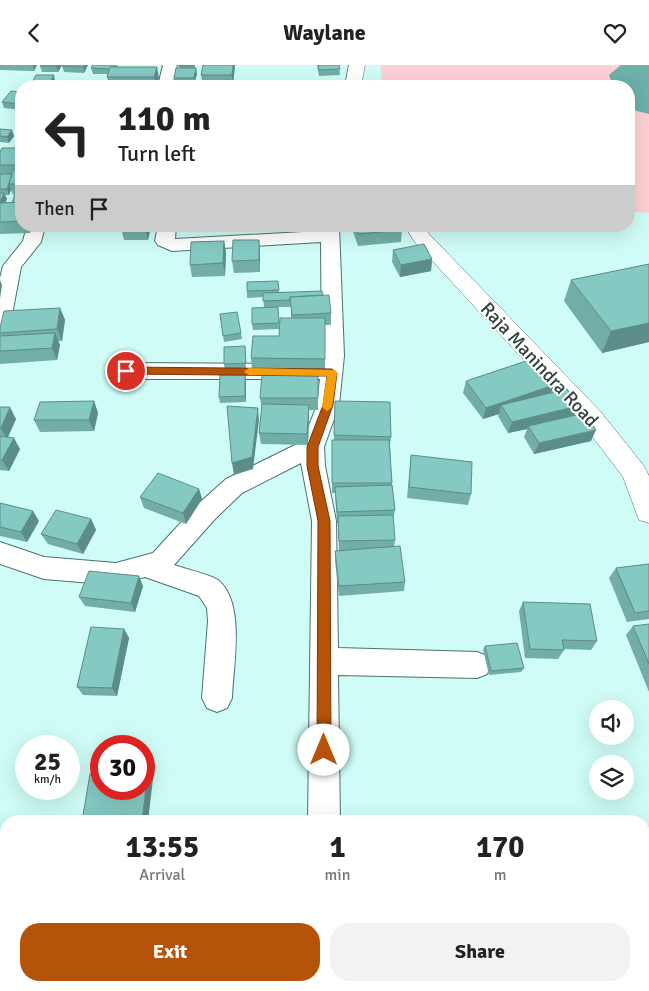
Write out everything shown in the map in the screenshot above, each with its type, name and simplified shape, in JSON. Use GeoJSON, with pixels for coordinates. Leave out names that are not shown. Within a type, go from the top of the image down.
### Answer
{"type":"FeatureCollection","features":[{"type":"Feature","properties":{"kind":"street"},"geometry":{"type":"LineString","coordinates":[[166,80],[170,65]]}},
{"type":"Feature","properties":{"kind":"street"},"geometry":{"type":"LineString","coordinates":[[354,80],[357,65]]}},
{"type":"Feature","properties":{"kind":"street"},"geometry":{"type":"LineString","coordinates":[[0,325],[12,267],[32,241],[34,232]]}},
{"type":"Feature","properties":{"kind":"street"},"geometry":{"type":"LineString","coordinates":[[165,232],[164,241],[172,245],[320,232]]}},
{"type":"Feature","properties":{"kind":"street"},"geometry":{"type":"LineString","coordinates":[[324,815],[324,521],[313,466],[312,447],[328,405],[334,356],[331,232]]}},
{"type":"Feature","properties":{"kind":"street","name":"Raja Manindra Road"},"geometry":{"type":"LineString","coordinates":[[418,232],[591,417],[634,473],[649,512]]}},
{"type":"Feature","properties":{"kind":"street"},"geometry":{"type":"LineString","coordinates":[[126,371],[332,373]]}},
{"type":"Feature","properties":{"kind":"street"},"geometry":{"type":"LineString","coordinates":[[0,553],[44,568],[116,574],[162,562],[206,513],[234,486],[312,447]]}},
{"type":"Feature","properties":{"kind":"street"},"geometry":{"type":"LineString","coordinates":[[145,566],[208,588],[220,605],[222,621],[218,698]]}},
{"type":"Feature","properties":{"kind":"street"},"geometry":{"type":"LineString","coordinates":[[324,661],[477,665]]}},
{"type":"Feature","properties":{"kind":"shaded area"},"geometry":{"type":"Polygon","coordinates":[[[380,65],[649,65],[649,213],[635,212],[635,80],[382,80],[380,65]]]}},
{"type":"Feature","properties":{"kind":"water"},"geometry":{"type":"Polygon","coordinates":[[[621,65],[649,65],[649,114],[635,110],[635,80],[611,80],[609,75],[621,65]]]}},
{"type":"Feature","properties":{"kind":"building"},"geometry":{"type":"Polygon","coordinates":[[[41,65],[57,65],[40,66],[41,65]]]}},
{"type":"Feature","properties":{"kind":"building"},"geometry":{"type":"Polygon","coordinates":[[[63,65],[84,65],[83,67],[63,65]]]}},
{"type":"Feature","properties":{"kind":"building"},"geometry":{"type":"Polygon","coordinates":[[[93,65],[114,65],[110,69],[91,68],[93,65]]]}},
{"type":"Feature","properties":{"kind":"building"},"geometry":{"type":"Polygon","coordinates":[[[203,65],[233,65],[232,75],[201,75],[203,65]]]}},
{"type":"Feature","properties":{"kind":"building"},"geometry":{"type":"Polygon","coordinates":[[[318,65],[339,65],[340,69],[319,70],[318,65]]]}},
{"type":"Feature","properties":{"kind":"building"},"geometry":{"type":"Polygon","coordinates":[[[110,67],[157,67],[154,77],[107,77],[110,67]]]}},
{"type":"Feature","properties":{"kind":"building"},"geometry":{"type":"Polygon","coordinates":[[[176,68],[196,68],[194,78],[174,78],[176,68]]]}},
{"type":"Feature","properties":{"kind":"building"},"geometry":{"type":"Polygon","coordinates":[[[36,75],[54,75],[51,80],[33,80],[36,75]]]}},
{"type":"Feature","properties":{"kind":"building"},"geometry":{"type":"Polygon","coordinates":[[[11,91],[15,91],[15,103],[2,102],[11,91]]]}},
{"type":"Feature","properties":{"kind":"building"},"geometry":{"type":"Polygon","coordinates":[[[0,129],[12,130],[7,137],[0,136],[0,129]]]}},
{"type":"Feature","properties":{"kind":"building"},"geometry":{"type":"Polygon","coordinates":[[[2,148],[15,148],[15,165],[0,165],[0,152],[2,148]]]}},
{"type":"Feature","properties":{"kind":"building"},"geometry":{"type":"Polygon","coordinates":[[[13,169],[15,169],[15,184],[9,184],[13,169]]]}},
{"type":"Feature","properties":{"kind":"building"},"geometry":{"type":"Polygon","coordinates":[[[0,174],[12,174],[7,189],[0,189],[0,174]]]}},
{"type":"Feature","properties":{"kind":"building"},"geometry":{"type":"Polygon","coordinates":[[[0,193],[4,193],[0,203],[0,193]]]}},
{"type":"Feature","properties":{"kind":"building"},"geometry":{"type":"Polygon","coordinates":[[[15,202],[15,221],[0,222],[0,203],[15,202]]]}},
{"type":"Feature","properties":{"kind":"building"},"geometry":{"type":"Polygon","coordinates":[[[358,232],[380,232],[358,234],[358,232]]]}},
{"type":"Feature","properties":{"kind":"building"},"geometry":{"type":"Polygon","coordinates":[[[233,240],[259,240],[259,260],[232,261],[233,240]]]}},
{"type":"Feature","properties":{"kind":"building"},"geometry":{"type":"Polygon","coordinates":[[[224,241],[223,263],[190,265],[191,242],[224,241]]]}},
{"type":"Feature","properties":{"kind":"building"},"geometry":{"type":"Polygon","coordinates":[[[424,244],[432,259],[401,265],[393,250],[424,244]]]}},
{"type":"Feature","properties":{"kind":"building"},"geometry":{"type":"Polygon","coordinates":[[[649,264],[649,323],[611,331],[571,280],[649,264]]]}},
{"type":"Feature","properties":{"kind":"building"},"geometry":{"type":"Polygon","coordinates":[[[278,281],[279,290],[247,291],[247,282],[278,281]]]}},
{"type":"Feature","properties":{"kind":"building"},"geometry":{"type":"Polygon","coordinates":[[[322,291],[323,295],[290,297],[290,300],[263,301],[263,293],[322,291]]]}},
{"type":"Feature","properties":{"kind":"building"},"geometry":{"type":"Polygon","coordinates":[[[329,295],[331,313],[292,315],[290,297],[329,295]]]}},
{"type":"Feature","properties":{"kind":"building"},"geometry":{"type":"Polygon","coordinates":[[[278,307],[279,323],[252,324],[252,308],[278,307]]]}},
{"type":"Feature","properties":{"kind":"building"},"geometry":{"type":"Polygon","coordinates":[[[60,308],[57,329],[0,333],[4,311],[60,308]]]}},
{"type":"Feature","properties":{"kind":"building"},"geometry":{"type":"Polygon","coordinates":[[[237,312],[241,333],[223,336],[220,314],[237,312]]]}},
{"type":"Feature","properties":{"kind":"building"},"geometry":{"type":"Polygon","coordinates":[[[280,318],[325,318],[325,359],[251,358],[253,336],[279,336],[280,318]]]}},
{"type":"Feature","properties":{"kind":"building"},"geometry":{"type":"Polygon","coordinates":[[[55,333],[52,348],[0,351],[0,336],[55,333]]]}},
{"type":"Feature","properties":{"kind":"building"},"geometry":{"type":"Polygon","coordinates":[[[245,346],[246,363],[224,364],[224,347],[245,346]]]}},
{"type":"Feature","properties":{"kind":"building"},"geometry":{"type":"Polygon","coordinates":[[[532,359],[554,385],[486,408],[466,381],[532,359]]]}},
{"type":"Feature","properties":{"kind":"building"},"geometry":{"type":"Polygon","coordinates":[[[245,374],[245,396],[219,397],[220,375],[245,374]]]}},
{"type":"Feature","properties":{"kind":"building"},"geometry":{"type":"Polygon","coordinates":[[[262,375],[318,376],[318,398],[260,398],[262,375]]]}},
{"type":"Feature","properties":{"kind":"building"},"geometry":{"type":"Polygon","coordinates":[[[567,389],[578,406],[512,422],[501,405],[567,389]]]}},
{"type":"Feature","properties":{"kind":"building"},"geometry":{"type":"Polygon","coordinates":[[[94,401],[89,420],[34,420],[40,402],[94,401]]]}},
{"type":"Feature","properties":{"kind":"building"},"geometry":{"type":"Polygon","coordinates":[[[335,401],[390,402],[391,437],[334,435],[335,401]]]}},
{"type":"Feature","properties":{"kind":"building"},"geometry":{"type":"Polygon","coordinates":[[[262,404],[309,405],[307,434],[259,433],[262,404]]]}},
{"type":"Feature","properties":{"kind":"building"},"geometry":{"type":"Polygon","coordinates":[[[227,406],[258,408],[252,457],[232,463],[227,406]]]}},
{"type":"Feature","properties":{"kind":"building"},"geometry":{"type":"Polygon","coordinates":[[[0,407],[10,407],[1,428],[0,428],[0,407]]]}},
{"type":"Feature","properties":{"kind":"building"},"geometry":{"type":"Polygon","coordinates":[[[585,413],[596,430],[539,443],[528,426],[585,413]]]}},
{"type":"Feature","properties":{"kind":"building"},"geometry":{"type":"Polygon","coordinates":[[[0,436],[14,438],[2,460],[0,460],[0,436]]]}},
{"type":"Feature","properties":{"kind":"building"},"geometry":{"type":"Polygon","coordinates":[[[332,440],[389,440],[392,483],[332,483],[332,440]]]}},
{"type":"Feature","properties":{"kind":"building"},"geometry":{"type":"Polygon","coordinates":[[[411,455],[472,462],[471,494],[409,487],[411,455]]]}},
{"type":"Feature","properties":{"kind":"building"},"geometry":{"type":"Polygon","coordinates":[[[158,473],[199,489],[183,513],[140,497],[158,473]]]}},
{"type":"Feature","properties":{"kind":"building"},"geometry":{"type":"Polygon","coordinates":[[[392,485],[395,510],[337,512],[335,487],[392,485]]]}},
{"type":"Feature","properties":{"kind":"building"},"geometry":{"type":"Polygon","coordinates":[[[0,503],[33,511],[21,532],[0,527],[0,503]]]}},
{"type":"Feature","properties":{"kind":"building"},"geometry":{"type":"Polygon","coordinates":[[[56,510],[91,519],[77,544],[41,534],[56,510]]]}},
{"type":"Feature","properties":{"kind":"building"},"geometry":{"type":"Polygon","coordinates":[[[393,515],[395,540],[339,541],[338,516],[393,515]]]}},
{"type":"Feature","properties":{"kind":"building"},"geometry":{"type":"Polygon","coordinates":[[[400,546],[405,582],[339,586],[335,551],[400,546]]]}},
{"type":"Feature","properties":{"kind":"building"},"geometry":{"type":"Polygon","coordinates":[[[649,564],[649,611],[635,613],[616,568],[649,564]]]}},
{"type":"Feature","properties":{"kind":"building"},"geometry":{"type":"Polygon","coordinates":[[[89,571],[139,576],[131,603],[79,597],[89,571]]]}},
{"type":"Feature","properties":{"kind":"building"},"geometry":{"type":"Polygon","coordinates":[[[523,602],[590,604],[597,641],[562,640],[564,650],[530,649],[523,602]]]}},
{"type":"Feature","properties":{"kind":"building"},"geometry":{"type":"Polygon","coordinates":[[[649,624],[649,664],[633,626],[649,624]]]}},
{"type":"Feature","properties":{"kind":"building"},"geometry":{"type":"Polygon","coordinates":[[[91,627],[124,629],[112,688],[77,687],[91,627]]]}},
{"type":"Feature","properties":{"kind":"building"},"geometry":{"type":"Polygon","coordinates":[[[517,643],[524,668],[491,671],[485,646],[517,643]]]}},
{"type":"Feature","properties":{"kind":"building"},"geometry":{"type":"Polygon","coordinates":[[[90,774],[90,800],[145,800],[143,815],[83,815],[90,774]]]}},
{"type":"Feature","properties":{"kind":"slow traffic"},"geometry":{"type":"LineString","coordinates":[[249,372],[332,373],[327,407]]}},
{"type":"Feature","properties":{"kind":"route"},"geometry":{"type":"LineString","coordinates":[[126,371],[332,373],[328,405],[312,447],[313,466],[324,521],[324,750]]}}]}
